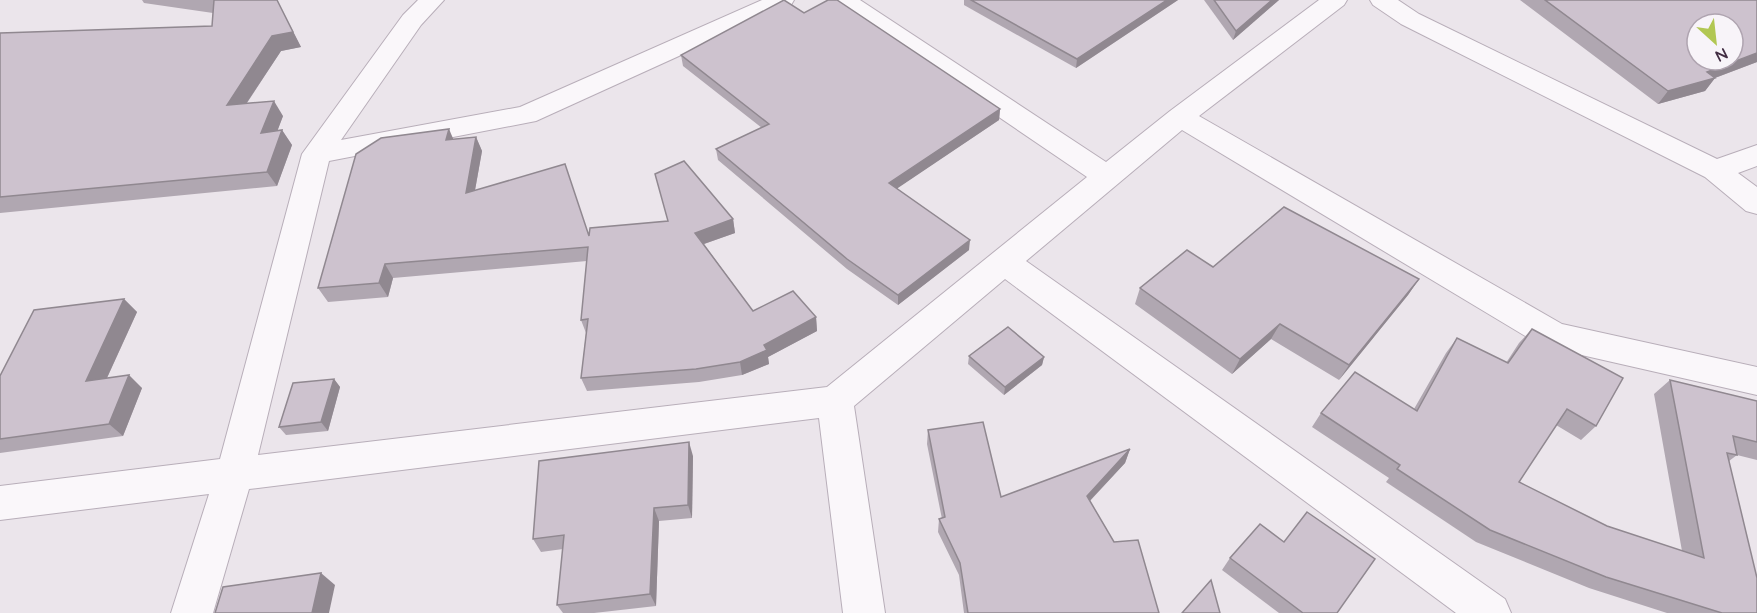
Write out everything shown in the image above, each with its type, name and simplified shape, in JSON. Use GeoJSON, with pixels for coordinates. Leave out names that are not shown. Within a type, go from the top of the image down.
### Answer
{"type":"FeatureCollection","features":[{"type":"Feature","properties":{"kind":"street"},"geometry":{"type":"LineString","coordinates":[[192,613],[235,472],[316,154],[412,20],[432,0]]}},
{"type":"Feature","properties":{"kind":"street"},"geometry":{"type":"LineString","coordinates":[[316,154],[526,115],[782,0]]}},
{"type":"Feature","properties":{"kind":"street"},"geometry":{"type":"LineString","coordinates":[[843,0],[1108,177]]}},
{"type":"Feature","properties":{"kind":"street"},"geometry":{"type":"LineString","coordinates":[[0,503],[235,472],[834,400],[1180,117],[1335,0]]}},
{"type":"Feature","properties":{"kind":"street"},"geometry":{"type":"LineString","coordinates":[[1382,0],[1410,19],[1715,170],[1757,203]]}},
{"type":"Feature","properties":{"kind":"street"},"geometry":{"type":"LineString","coordinates":[[1180,117],[1554,336],[1757,381]]}},
{"type":"Feature","properties":{"kind":"street"},"geometry":{"type":"LineString","coordinates":[[1715,170],[1757,155]]}},
{"type":"Feature","properties":{"kind":"street"},"geometry":{"type":"LineString","coordinates":[[1004,262],[1490,613]]}},
{"type":"Feature","properties":{"kind":"street"},"geometry":{"type":"LineString","coordinates":[[834,400],[864,613]]}},
{"type":"Feature","properties":{"kind":"building"},"geometry":{"type":"Polygon","coordinates":[[[214,0],[277,0],[293,32],[272,36],[227,105],[274,101],[261,133],[282,130],[267,172],[0,197],[0,33],[212,26],[214,0]]]}},
{"type":"Feature","properties":{"kind":"building"},"geometry":{"type":"Polygon","coordinates":[[[784,0],[804,13],[828,0],[837,0],[1000,109],[889,183],[970,240],[898,295],[847,259],[716,149],[769,124],[681,55],[784,0]]]}},
{"type":"Feature","properties":{"kind":"building"},"geometry":{"type":"Polygon","coordinates":[[[971,0],[1167,0],[1077,59],[971,0]]]}},
{"type":"Feature","properties":{"kind":"building"},"geometry":{"type":"Polygon","coordinates":[[[1214,0],[1272,0],[1236,31],[1214,0]]]}},
{"type":"Feature","properties":{"kind":"building"},"geometry":{"type":"Polygon","coordinates":[[[1545,0],[1757,0],[1757,53],[1745,58],[1745,12],[1685,12],[1685,72],[1707,72],[1715,78],[1668,91],[1545,0]]]}},
{"type":"Feature","properties":{"kind":"building"},"geometry":{"type":"Polygon","coordinates":[[[449,129],[446,140],[476,137],[466,193],[565,164],[589,236],[590,228],[668,221],[655,174],[684,161],[733,219],[695,233],[753,311],[793,291],[816,317],[764,345],[767,350],[740,362],[696,369],[581,378],[588,319],[581,320],[588,247],[385,264],[379,283],[318,288],[356,154],[381,138],[449,129]]]}},
{"type":"Feature","properties":{"kind":"building"},"geometry":{"type":"Polygon","coordinates":[[[1284,207],[1419,279],[1349,365],[1280,324],[1240,359],[1140,288],[1187,250],[1213,267],[1284,207]]]}},
{"type":"Feature","properties":{"kind":"building"},"geometry":{"type":"Polygon","coordinates":[[[124,299],[86,381],[129,375],[109,424],[0,439],[0,376],[34,310],[124,299]]]}},
{"type":"Feature","properties":{"kind":"building"},"geometry":{"type":"Polygon","coordinates":[[[1008,327],[1044,357],[1005,387],[969,356],[1008,327]]]}},
{"type":"Feature","properties":{"kind":"building"},"geometry":{"type":"Polygon","coordinates":[[[1532,329],[1623,378],[1596,426],[1567,409],[1519,482],[1607,526],[1704,558],[1670,380],[1757,401],[1757,442],[1733,436],[1737,455],[1727,453],[1757,578],[1757,613],[1722,613],[1606,577],[1490,530],[1397,469],[1400,465],[1321,413],[1355,372],[1417,411],[1457,338],[1508,363],[1532,329]]]}},
{"type":"Feature","properties":{"kind":"building"},"geometry":{"type":"Polygon","coordinates":[[[334,379],[321,422],[279,427],[293,383],[334,379]]]}},
{"type":"Feature","properties":{"kind":"building"},"geometry":{"type":"Polygon","coordinates":[[[983,422],[1001,497],[1130,449],[1087,496],[1114,542],[1138,540],[1159,613],[968,613],[960,563],[939,519],[945,517],[928,430],[983,422]]]}},
{"type":"Feature","properties":{"kind":"building"},"geometry":{"type":"Polygon","coordinates":[[[689,442],[688,505],[654,508],[650,594],[557,605],[564,535],[533,539],[539,461],[689,442]]]}},
{"type":"Feature","properties":{"kind":"building"},"geometry":{"type":"Polygon","coordinates":[[[1307,512],[1375,559],[1337,613],[1303,613],[1230,558],[1260,524],[1284,542],[1307,512]]]}},
{"type":"Feature","properties":{"kind":"building"},"geometry":{"type":"Polygon","coordinates":[[[321,573],[312,613],[215,613],[223,587],[321,573]]]}},
{"type":"Feature","properties":{"kind":"building"},"geometry":{"type":"Polygon","coordinates":[[[1211,580],[1220,613],[1182,613],[1211,580]]]}}]}
